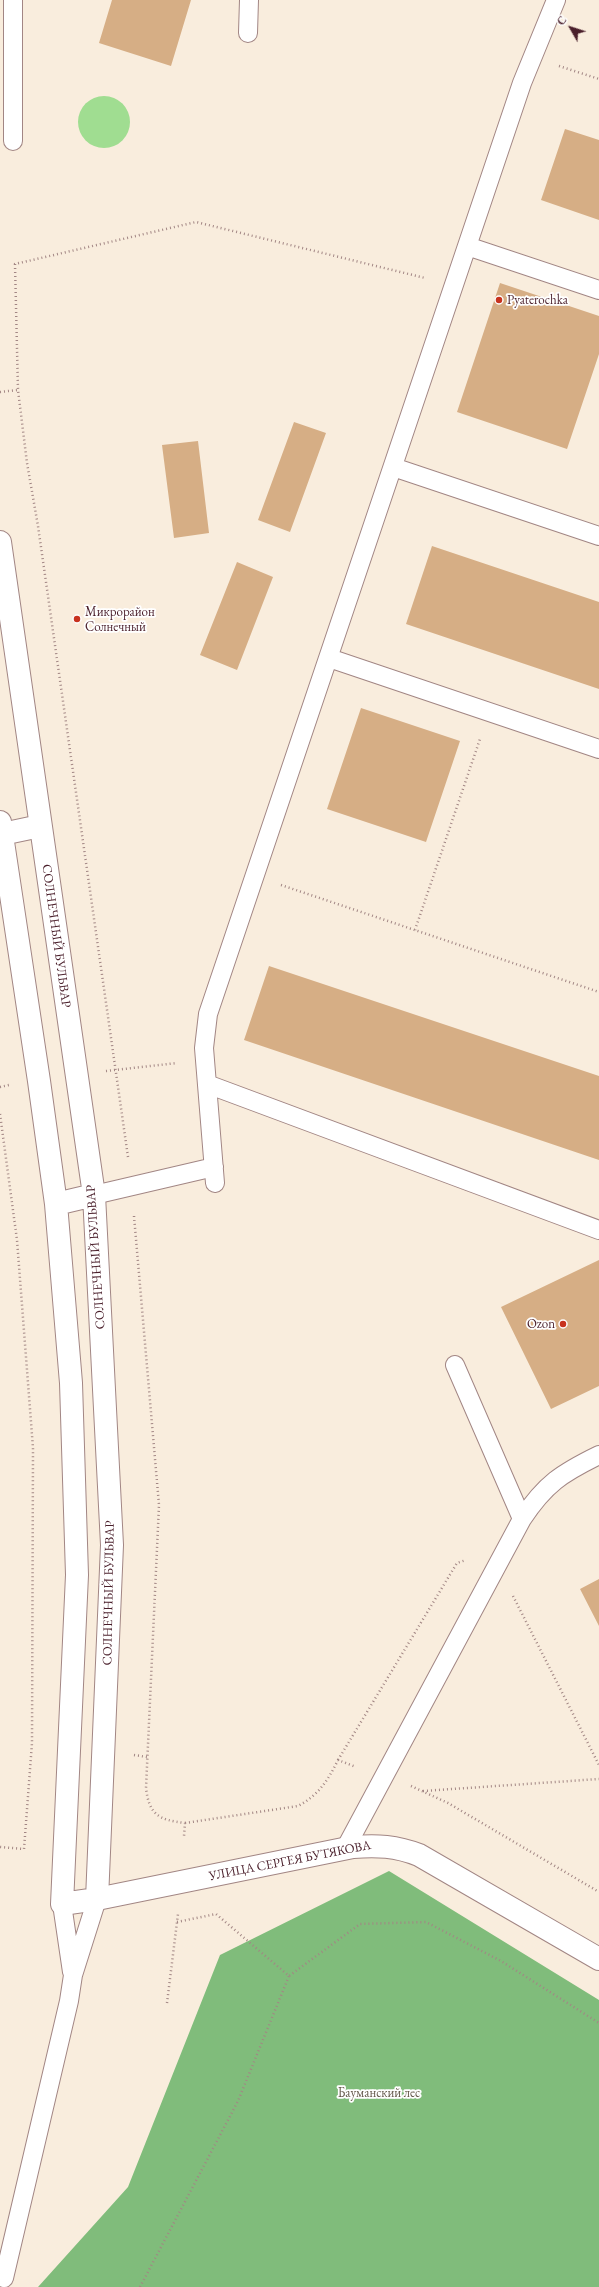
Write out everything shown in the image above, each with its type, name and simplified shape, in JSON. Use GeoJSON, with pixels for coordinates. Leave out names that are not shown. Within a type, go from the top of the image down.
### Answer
{"type":"FeatureCollection","features":[{"type":"Feature","properties":{"kind":"street","name":"СОЛНЕЧНЫЙ БУЛЬВАР"},"geometry":{"type":"LineString","coordinates":[[0,542],[94,1195],[112,1544],[97,1899]]}},
{"type":"Feature","properties":{"kind":"street"},"geometry":{"type":"LineString","coordinates":[[1,830],[40,826]]}},
{"type":"Feature","properties":{"kind":"street","name":"СОЛНЕЧНЫЙ БУЛЬВАР"},"geometry":{"type":"LineString","coordinates":[[1,830],[40,1081],[56,1204],[71,1383],[77,1575],[62,1904]]}},
{"type":"Feature","properties":{"kind":"street"},"geometry":{"type":"LineString","coordinates":[[56,1204],[94,1195]]}},
{"type":"Feature","properties":{"kind":"street","name":"УЛИЦА СЕРГЕЯ БУТЯКОВА"},"geometry":{"type":"LineString","coordinates":[[62,1904],[97,1899],[345,1849],[375,1845],[390,1846],[419,1855],[599,1959]]}},
{"type":"Feature","properties":{"kind":"lane"},"geometry":{"type":"LineString","coordinates":[[13,0],[13,141]]}},
{"type":"Feature","properties":{"kind":"lane"},"geometry":{"type":"LineString","coordinates":[[248,33],[249,0]]}},
{"type":"Feature","properties":{"kind":"lane"},"geometry":{"type":"LineString","coordinates":[[94,1195],[132,1186],[214,1175],[204,1037],[208,1014],[467,246],[532,57],[556,0]]}},
{"type":"Feature","properties":{"kind":"lane"},"geometry":{"type":"LineString","coordinates":[[467,246],[599,290]]}},
{"type":"Feature","properties":{"kind":"lane"},"geometry":{"type":"LineString","coordinates":[[393,467],[599,536]]}},
{"type":"Feature","properties":{"kind":"lane"},"geometry":{"type":"LineString","coordinates":[[328,658],[599,749]]}},
{"type":"Feature","properties":{"kind":"lane"},"geometry":{"type":"LineString","coordinates":[[207,1084],[599,1230]]}},
{"type":"Feature","properties":{"kind":"lane"},"geometry":{"type":"LineString","coordinates":[[455,1365],[522,1519]]}},
{"type":"Feature","properties":{"kind":"lane"},"geometry":{"type":"LineString","coordinates":[[345,1849],[522,1519],[547,1486],[576,1466],[599,1455]]}},
{"type":"Feature","properties":{"kind":"lane","name":"СОЛНЕЧНЫЙ БУЛЬВАР"},"geometry":{"type":"LineString","coordinates":[[4,2278],[69,2001],[73,1974],[97,1899]]}},
{"type":"Feature","properties":{"kind":"lane","name":"СОЛНЕЧНЫЙ БУЛЬВАР"},"geometry":{"type":"LineString","coordinates":[[62,1904],[73,1974]]}},
{"type":"Feature","properties":{"kind":"path"},"geometry":{"type":"LineString","coordinates":[[532,57],[599,79]]}},
{"type":"Feature","properties":{"kind":"path"},"geometry":{"type":"LineString","coordinates":[[454,285],[196,222],[15,264],[18,390],[26,463],[39,534],[132,1186],[160,1505],[146,1788],[148,1804],[157,1815],[170,1822],[185,1823],[298,1806],[309,1800],[324,1787],[338,1760],[423,1791],[448,1803],[599,1892]]}},
{"type":"Feature","properties":{"kind":"path"},"geometry":{"type":"LineString","coordinates":[[0,392],[18,390]]}},
{"type":"Feature","properties":{"kind":"path"},"geometry":{"type":"LineString","coordinates":[[415,930],[489,712]]}},
{"type":"Feature","properties":{"kind":"path"},"geometry":{"type":"LineString","coordinates":[[255,876],[599,992]]}},
{"type":"Feature","properties":{"kind":"path"},"geometry":{"type":"LineString","coordinates":[[116,1070],[205,1059]]}},
{"type":"Feature","properties":{"kind":"path"},"geometry":{"type":"LineString","coordinates":[[0,1114],[17,1240],[33,1448],[32,1742],[24,1849],[0,1847]]}},
{"type":"Feature","properties":{"kind":"path"},"geometry":{"type":"LineString","coordinates":[[133,1755],[148,1757]]}},
{"type":"Feature","properties":{"kind":"path"},"geometry":{"type":"LineString","coordinates":[[423,1791],[599,1779]]}},
{"type":"Feature","properties":{"kind":"path"},"geometry":{"type":"LineString","coordinates":[[184,1836],[185,1823]]}},
{"type":"Feature","properties":{"kind":"path"},"geometry":{"type":"LineString","coordinates":[[167,2003],[177,1922],[216,1914],[289,1976]]}},
{"type":"Feature","properties":{"kind":"path"},"geometry":{"type":"LineString","coordinates":[[140,2287],[238,2101],[289,1976],[360,1924],[426,1922],[501,1961],[599,2023]]}},
{"type":"Feature","properties":{"kind":"green space"},"geometry":{"type":"Polygon","coordinates":[[[99,96],[109,96],[123,103],[130,117],[130,127],[123,141],[109,148],[99,148],[89,144],[82,137],[78,127],[78,117],[82,107],[89,100],[99,96]]]}},
{"type":"Feature","properties":{"kind":"green space","name":"Бауманский лес"},"geometry":{"type":"Polygon","coordinates":[[[389,1871],[599,2000],[599,2287],[38,2287],[128,2187],[220,1955],[389,1871]]]}},
{"type":"Feature","properties":{"kind":"building"},"geometry":{"type":"Polygon","coordinates":[[[112,0],[191,0],[171,66],[99,43],[112,0]]]}},
{"type":"Feature","properties":{"kind":"building"},"geometry":{"type":"Polygon","coordinates":[[[565,129],[599,140],[599,220],[541,200],[565,129]]]}},
{"type":"Feature","properties":{"kind":"building"},"geometry":{"type":"Polygon","coordinates":[[[500,283],[599,316],[599,354],[567,449],[457,412],[500,283]]]}},
{"type":"Feature","properties":{"kind":"building"},"geometry":{"type":"Polygon","coordinates":[[[294,422],[326,433],[290,532],[258,520],[294,422]]]}},
{"type":"Feature","properties":{"kind":"building"},"geometry":{"type":"Polygon","coordinates":[[[198,441],[209,533],[174,538],[162,445],[198,441]]]}},
{"type":"Feature","properties":{"kind":"building"},"geometry":{"type":"Polygon","coordinates":[[[432,546],[599,602],[599,689],[406,624],[432,546]]]}},
{"type":"Feature","properties":{"kind":"building"},"geometry":{"type":"Polygon","coordinates":[[[237,562],[273,577],[237,670],[200,655],[237,562]]]}},
{"type":"Feature","properties":{"kind":"building"},"geometry":{"type":"Polygon","coordinates":[[[361,708],[460,741],[426,842],[327,809],[361,708]]]}},
{"type":"Feature","properties":{"kind":"building"},"geometry":{"type":"Polygon","coordinates":[[[269,966],[599,1076],[599,1160],[244,1040],[269,966]]]}},
{"type":"Feature","properties":{"kind":"building"},"geometry":{"type":"Polygon","coordinates":[[[599,1260],[599,1386],[551,1409],[501,1307],[599,1260]]]}},
{"type":"Feature","properties":{"kind":"building"},"geometry":{"type":"Polygon","coordinates":[[[599,1579],[599,1626],[580,1589],[599,1579]]]}},
{"type":"Feature","properties":{"kind":"place","name":"Pyaterochka"},"geometry":{"type":"Point","coordinates":[499,300]}},
{"type":"Feature","properties":{"kind":"place","name":"Микрорайон Солнечный"},"geometry":{"type":"Point","coordinates":[77,619]}},
{"type":"Feature","properties":{"kind":"place","name":"Ozon"},"geometry":{"type":"Point","coordinates":[563,1324]}}]}
